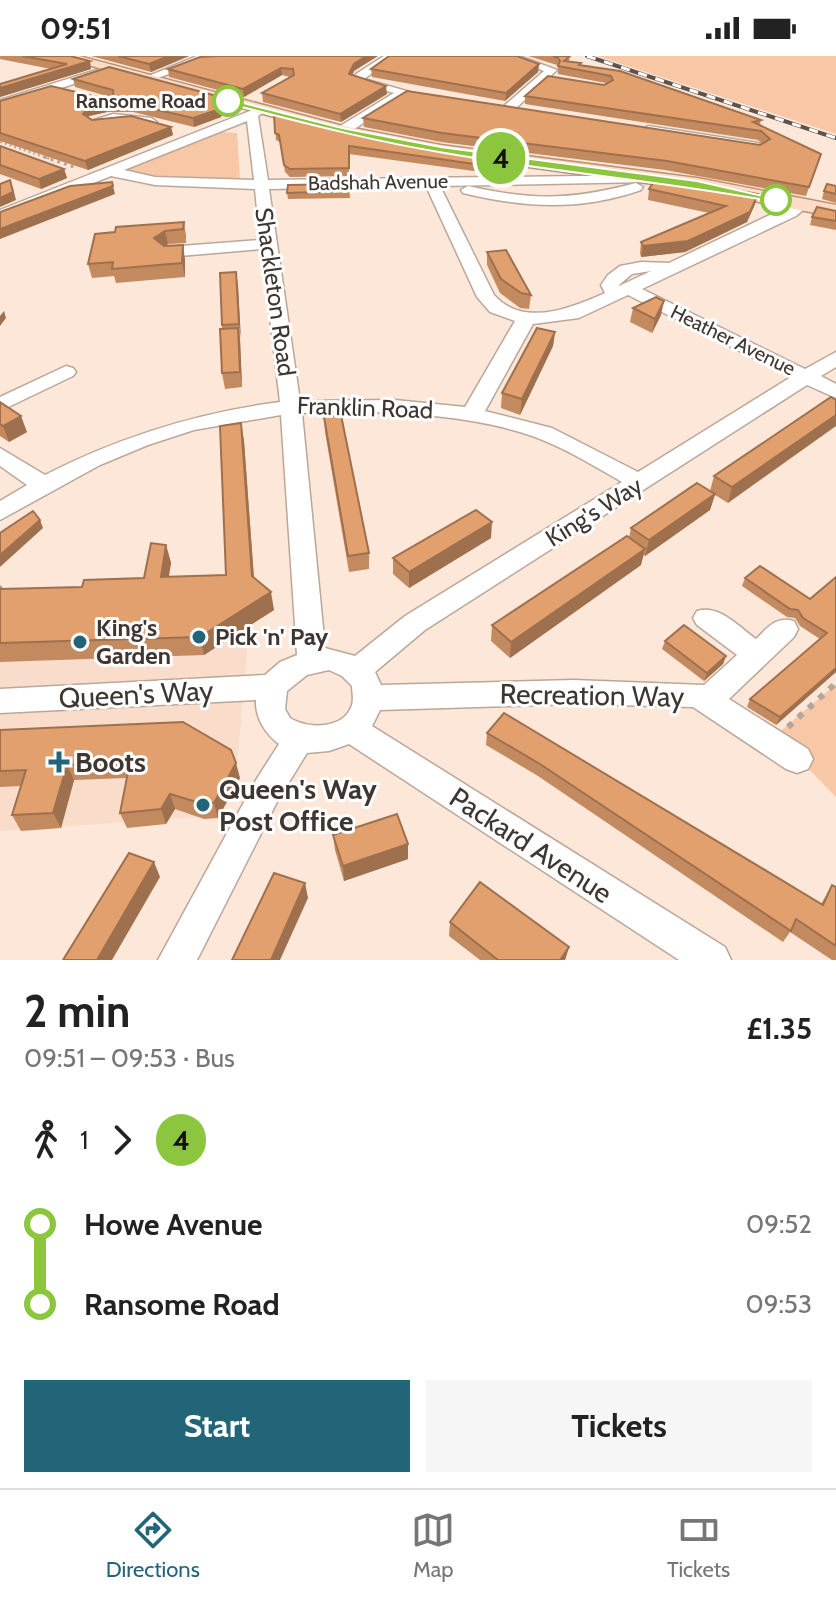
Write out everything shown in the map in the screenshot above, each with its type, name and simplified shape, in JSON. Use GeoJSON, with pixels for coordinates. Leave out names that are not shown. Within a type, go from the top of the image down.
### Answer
{"type":"FeatureCollection","features":[{"type":"Feature","properties":{"kind":"main road"},"geometry":{"type":"LineString","coordinates":[[68,56],[145,80],[342,131],[441,150],[648,178],[836,211]]}},
{"type":"Feature","properties":{"kind":"street"},"geometry":{"type":"LineString","coordinates":[[172,56],[239,56]]}},
{"type":"Feature","properties":{"kind":"street"},"geometry":{"type":"LineString","coordinates":[[342,131],[410,93],[358,81],[360,76],[391,56]]}},
{"type":"Feature","properties":{"kind":"street"},"geometry":{"type":"LineString","coordinates":[[508,56],[552,70],[509,108]]}},
{"type":"Feature","properties":{"kind":"street"},"geometry":{"type":"LineString","coordinates":[[145,80],[195,58]]}},
{"type":"Feature","properties":{"kind":"street"},"geometry":{"type":"LineString","coordinates":[[0,104],[109,70]]}},
{"type":"Feature","properties":{"kind":"street"},"geometry":{"type":"LineString","coordinates":[[545,78],[560,80]]}},
{"type":"Feature","properties":{"kind":"street"},"geometry":{"type":"LineString","coordinates":[[52,87],[71,92]]}},
{"type":"Feature","properties":{"kind":"street"},"geometry":{"type":"LineString","coordinates":[[0,215],[82,173],[109,171],[199,135],[253,106]]}},
{"type":"Feature","properties":{"kind":"street","name":"Shackleton Road"},"geometry":{"type":"LineString","coordinates":[[253,106],[260,185],[291,406],[308,580],[312,660]]}},
{"type":"Feature","properties":{"kind":"street"},"geometry":{"type":"LineString","coordinates":[[495,106],[523,110]]}},
{"type":"Feature","properties":{"kind":"street"},"geometry":{"type":"LineString","coordinates":[[94,122],[113,116],[141,119],[199,135]]}},
{"type":"Feature","properties":{"kind":"street"},"geometry":{"type":"LineString","coordinates":[[637,128],[670,126],[758,147]]}},
{"type":"Feature","properties":{"kind":"street","name":"Badshah Avenue"},"geometry":{"type":"LineString","coordinates":[[109,171],[181,183],[260,185],[431,181],[490,196],[563,202],[620,193],[648,178]]}},
{"type":"Feature","properties":{"kind":"street"},"geometry":{"type":"LineString","coordinates":[[431,181],[486,297],[496,308],[526,319],[573,314],[622,292]]}},
{"type":"Feature","properties":{"kind":"street"},"geometry":{"type":"LineString","coordinates":[[622,292],[610,285],[617,275],[633,268],[675,268],[802,205]]}},
{"type":"Feature","properties":{"kind":"street"},"geometry":{"type":"LineString","coordinates":[[168,252],[268,244]]}},
{"type":"Feature","properties":{"kind":"street","name":"Heather Avenue"},"geometry":{"type":"LineString","coordinates":[[622,292],[836,392]]}},
{"type":"Feature","properties":{"kind":"street"},"geometry":{"type":"LineString","coordinates":[[472,414],[526,319]]}},
{"type":"Feature","properties":{"kind":"street","name":"King's Way"},"geometry":{"type":"LineString","coordinates":[[357,670],[415,623],[836,358]]}},
{"type":"Feature","properties":{"kind":"street"},"geometry":{"type":"LineString","coordinates":[[0,405],[66,372]]}},
{"type":"Feature","properties":{"kind":"street","name":"Franklin Road"},"geometry":{"type":"LineString","coordinates":[[0,512],[42,484],[111,452],[182,426],[233,413],[291,406],[362,404],[472,414],[555,438],[641,483]]}},
{"type":"Feature","properties":{"kind":"street"},"geometry":{"type":"LineString","coordinates":[[0,455],[42,484]]}},
{"type":"Feature","properties":{"kind":"street"},"geometry":{"type":"LineString","coordinates":[[707,618],[756,654]]}},
{"type":"Feature","properties":{"kind":"street"},"geometry":{"type":"LineString","coordinates":[[707,701],[784,629]]}},
{"type":"Feature","properties":{"kind":"street"},"geometry":{"type":"LineString","coordinates":[[312,660],[340,661],[357,670],[366,682],[369,698],[366,712],[351,729],[318,741],[299,738],[277,724],[271,711],[272,687],[293,667],[312,660]]}},
{"type":"Feature","properties":{"kind":"street","name":"Queen's Way"},"geometry":{"type":"LineString","coordinates":[[0,701],[272,687]]}},
{"type":"Feature","properties":{"kind":"street","name":"Recreation Way"},"geometry":{"type":"LineString","coordinates":[[369,698],[573,692],[698,695],[797,759]]}},
{"type":"Feature","properties":{"kind":"street","name":"Packard Avenue"},"geometry":{"type":"LineString","coordinates":[[351,729],[712,960]]}},
{"type":"Feature","properties":{"kind":"street"},"geometry":{"type":"LineString","coordinates":[[177,960],[267,790],[299,738]]}},
{"type":"Feature","properties":{"kind":"path"},"geometry":{"type":"LineString","coordinates":[[0,142],[82,173]]}},
{"type":"Feature","properties":{"kind":"path"},"geometry":{"type":"LineString","coordinates":[[772,742],[836,683]]}},
{"type":"Feature","properties":{"kind":"shaded area"},"geometry":{"type":"Polygon","coordinates":[[[597,56],[836,56],[836,134],[597,56]]]}},
{"type":"Feature","properties":{"kind":"shaded area"},"geometry":{"type":"Polygon","coordinates":[[[220,132],[237,133],[240,180],[177,179],[122,172],[220,132]]]}},
{"type":"Feature","properties":{"kind":"shaded area"},"geometry":{"type":"Polygon","coordinates":[[[253,584],[237,766],[213,816],[0,831],[0,597],[253,584]]]}},
{"type":"Feature","properties":{"kind":"shaded area"},"geometry":{"type":"Polygon","coordinates":[[[836,684],[836,797],[776,735],[836,684]]]}},
{"type":"Feature","properties":{"kind":"building"},"geometry":{"type":"Polygon","coordinates":[[[22,56],[70,56],[90,61],[0,88],[0,84],[67,64],[22,56]]]}},
{"type":"Feature","properties":{"kind":"building"},"geometry":{"type":"Polygon","coordinates":[[[118,56],[169,56],[149,64],[118,56]]]}},
{"type":"Feature","properties":{"kind":"building"},"geometry":{"type":"Polygon","coordinates":[[[366,56],[354,64],[349,74],[386,86],[340,114],[262,93],[294,75],[293,69],[281,68],[243,89],[168,69],[200,57],[366,56]]]}},
{"type":"Feature","properties":{"kind":"building"},"geometry":{"type":"Polygon","coordinates":[[[389,56],[517,56],[539,64],[506,93],[371,69],[389,56]]]}},
{"type":"Feature","properties":{"kind":"building"},"geometry":{"type":"Polygon","coordinates":[[[553,56],[570,56],[564,61],[620,71],[761,120],[753,122],[821,154],[809,187],[667,161],[442,133],[363,118],[407,91],[760,145],[770,139],[761,131],[525,96],[548,76],[604,85],[613,80],[611,76],[558,66],[560,61],[553,56]]]}},
{"type":"Feature","properties":{"kind":"building"},"geometry":{"type":"Polygon","coordinates":[[[109,67],[224,98],[220,109],[193,118],[131,104],[87,108],[83,114],[92,120],[131,116],[171,127],[85,161],[0,133],[0,101],[51,86],[114,101],[113,90],[73,79],[109,67]]]}},
{"type":"Feature","properties":{"kind":"building"},"geometry":{"type":"Polygon","coordinates":[[[274,113],[341,132],[488,157],[481,165],[349,146],[349,168],[290,169],[284,165],[279,135],[275,133],[274,113]]]}},
{"type":"Feature","properties":{"kind":"building"},"geometry":{"type":"Polygon","coordinates":[[[0,146],[64,169],[39,179],[0,165],[0,146]]]}},
{"type":"Feature","properties":{"kind":"building"},"geometry":{"type":"Polygon","coordinates":[[[657,177],[758,194],[750,212],[688,241],[643,246],[641,242],[726,206],[649,189],[657,177]]]}},
{"type":"Feature","properties":{"kind":"building"},"geometry":{"type":"Polygon","coordinates":[[[10,180],[13,192],[0,198],[0,184],[10,180]]]}},
{"type":"Feature","properties":{"kind":"building"},"geometry":{"type":"Polygon","coordinates":[[[112,182],[113,186],[0,229],[0,212],[70,186],[112,182]]]}},
{"type":"Feature","properties":{"kind":"building"},"geometry":{"type":"Polygon","coordinates":[[[349,184],[349,191],[287,193],[288,185],[349,184]]]}},
{"type":"Feature","properties":{"kind":"building"},"geometry":{"type":"Polygon","coordinates":[[[827,184],[836,186],[836,194],[824,191],[827,184]]]}},
{"type":"Feature","properties":{"kind":"building"},"geometry":{"type":"Polygon","coordinates":[[[817,207],[836,211],[836,221],[812,217],[817,207]]]}},
{"type":"Feature","properties":{"kind":"building"},"geometry":{"type":"Polygon","coordinates":[[[184,222],[183,229],[165,231],[154,238],[164,246],[183,245],[182,263],[112,269],[113,262],[88,264],[95,234],[115,232],[116,227],[184,222]]]}},
{"type":"Feature","properties":{"kind":"building"},"geometry":{"type":"Polygon","coordinates":[[[506,250],[531,295],[521,293],[501,279],[487,252],[506,250]]]}},
{"type":"Feature","properties":{"kind":"building"},"geometry":{"type":"Polygon","coordinates":[[[236,272],[239,324],[222,325],[220,273],[236,272]]]}},
{"type":"Feature","properties":{"kind":"building"},"geometry":{"type":"Polygon","coordinates":[[[656,297],[664,301],[655,319],[633,308],[656,297]]]}},
{"type":"Feature","properties":{"kind":"building"},"geometry":{"type":"Polygon","coordinates":[[[238,328],[240,372],[222,373],[220,329],[238,328]]]}},
{"type":"Feature","properties":{"kind":"building"},"geometry":{"type":"Polygon","coordinates":[[[537,328],[555,332],[522,399],[502,393],[537,328]]]}},
{"type":"Feature","properties":{"kind":"building"},"geometry":{"type":"Polygon","coordinates":[[[831,397],[836,400],[836,415],[732,487],[714,476],[831,397]]]}},
{"type":"Feature","properties":{"kind":"building"},"geometry":{"type":"Polygon","coordinates":[[[0,402],[21,416],[3,426],[0,424],[0,402]]]}},
{"type":"Feature","properties":{"kind":"building"},"geometry":{"type":"Polygon","coordinates":[[[341,415],[369,553],[348,556],[324,417],[341,415]]]}},
{"type":"Feature","properties":{"kind":"building"},"geometry":{"type":"Polygon","coordinates":[[[241,423],[252,576],[271,592],[200,637],[0,643],[0,589],[82,587],[84,580],[144,578],[151,543],[166,545],[161,577],[226,575],[220,426],[241,423]]]}},
{"type":"Feature","properties":{"kind":"building"},"geometry":{"type":"Polygon","coordinates":[[[697,483],[715,494],[649,540],[631,528],[697,483]]]}},
{"type":"Feature","properties":{"kind":"building"},"geometry":{"type":"Polygon","coordinates":[[[476,510],[492,522],[409,572],[393,558],[476,510]]]}},
{"type":"Feature","properties":{"kind":"building"},"geometry":{"type":"Polygon","coordinates":[[[33,511],[40,520],[0,555],[0,533],[33,511]]]}},
{"type":"Feature","properties":{"kind":"building"},"geometry":{"type":"Polygon","coordinates":[[[627,536],[645,549],[511,642],[492,625],[627,536]]]}},
{"type":"Feature","properties":{"kind":"building"},"geometry":{"type":"Polygon","coordinates":[[[760,566],[810,599],[836,577],[836,668],[780,717],[750,699],[827,633],[803,618],[798,610],[790,609],[745,578],[760,566]]]}},
{"type":"Feature","properties":{"kind":"building"},"geometry":{"type":"Polygon","coordinates":[[[684,625],[726,656],[707,673],[665,641],[684,625]]]}},
{"type":"Feature","properties":{"kind":"building"},"geometry":{"type":"Polygon","coordinates":[[[504,713],[823,905],[832,885],[836,887],[836,946],[796,919],[791,931],[540,764],[487,733],[504,713]]]}},
{"type":"Feature","properties":{"kind":"building"},"geometry":{"type":"Polygon","coordinates":[[[183,722],[231,750],[236,763],[214,803],[200,803],[170,794],[161,809],[120,813],[130,762],[67,765],[53,813],[12,815],[26,770],[0,771],[0,730],[183,722]]]}},
{"type":"Feature","properties":{"kind":"building"},"geometry":{"type":"Polygon","coordinates":[[[397,814],[408,844],[343,866],[333,835],[397,814]]]}},
{"type":"Feature","properties":{"kind":"building"},"geometry":{"type":"Polygon","coordinates":[[[129,853],[154,862],[97,960],[63,960],[129,853]]]}},
{"type":"Feature","properties":{"kind":"building"},"geometry":{"type":"Polygon","coordinates":[[[274,873],[305,883],[271,960],[232,960],[274,873]]]}},
{"type":"Feature","properties":{"kind":"building"},"geometry":{"type":"Polygon","coordinates":[[[480,882],[569,947],[560,960],[498,960],[450,922],[480,882]]]}},
{"type":"Feature","properties":{"kind":"railway"},"geometry":{"type":"LineString","coordinates":[[587,56],[836,138]]}},
{"type":"Feature","properties":{"kind":"bus line","name":"4"},"geometry":{"type":"LineString","coordinates":[[228,101],[342,131],[441,150],[697,184],[776,200]]}},
{"type":"Feature","properties":{"kind":"place","name":"Ransome Road"},"geometry":{"type":"Point","coordinates":[228,101]}},
{"type":"Feature","properties":{"kind":"place","name":"Pick 'n' Pay"},"geometry":{"type":"Point","coordinates":[199,637]}},
{"type":"Feature","properties":{"kind":"place","name":"King's Garden"},"geometry":{"type":"Point","coordinates":[80,642]}},
{"type":"Feature","properties":{"kind":"place","name":"Boots"},"geometry":{"type":"Point","coordinates":[59,762]}},
{"type":"Feature","properties":{"kind":"place","name":"Queen's Way Post Office"},"geometry":{"type":"Point","coordinates":[203,805]}}]}
